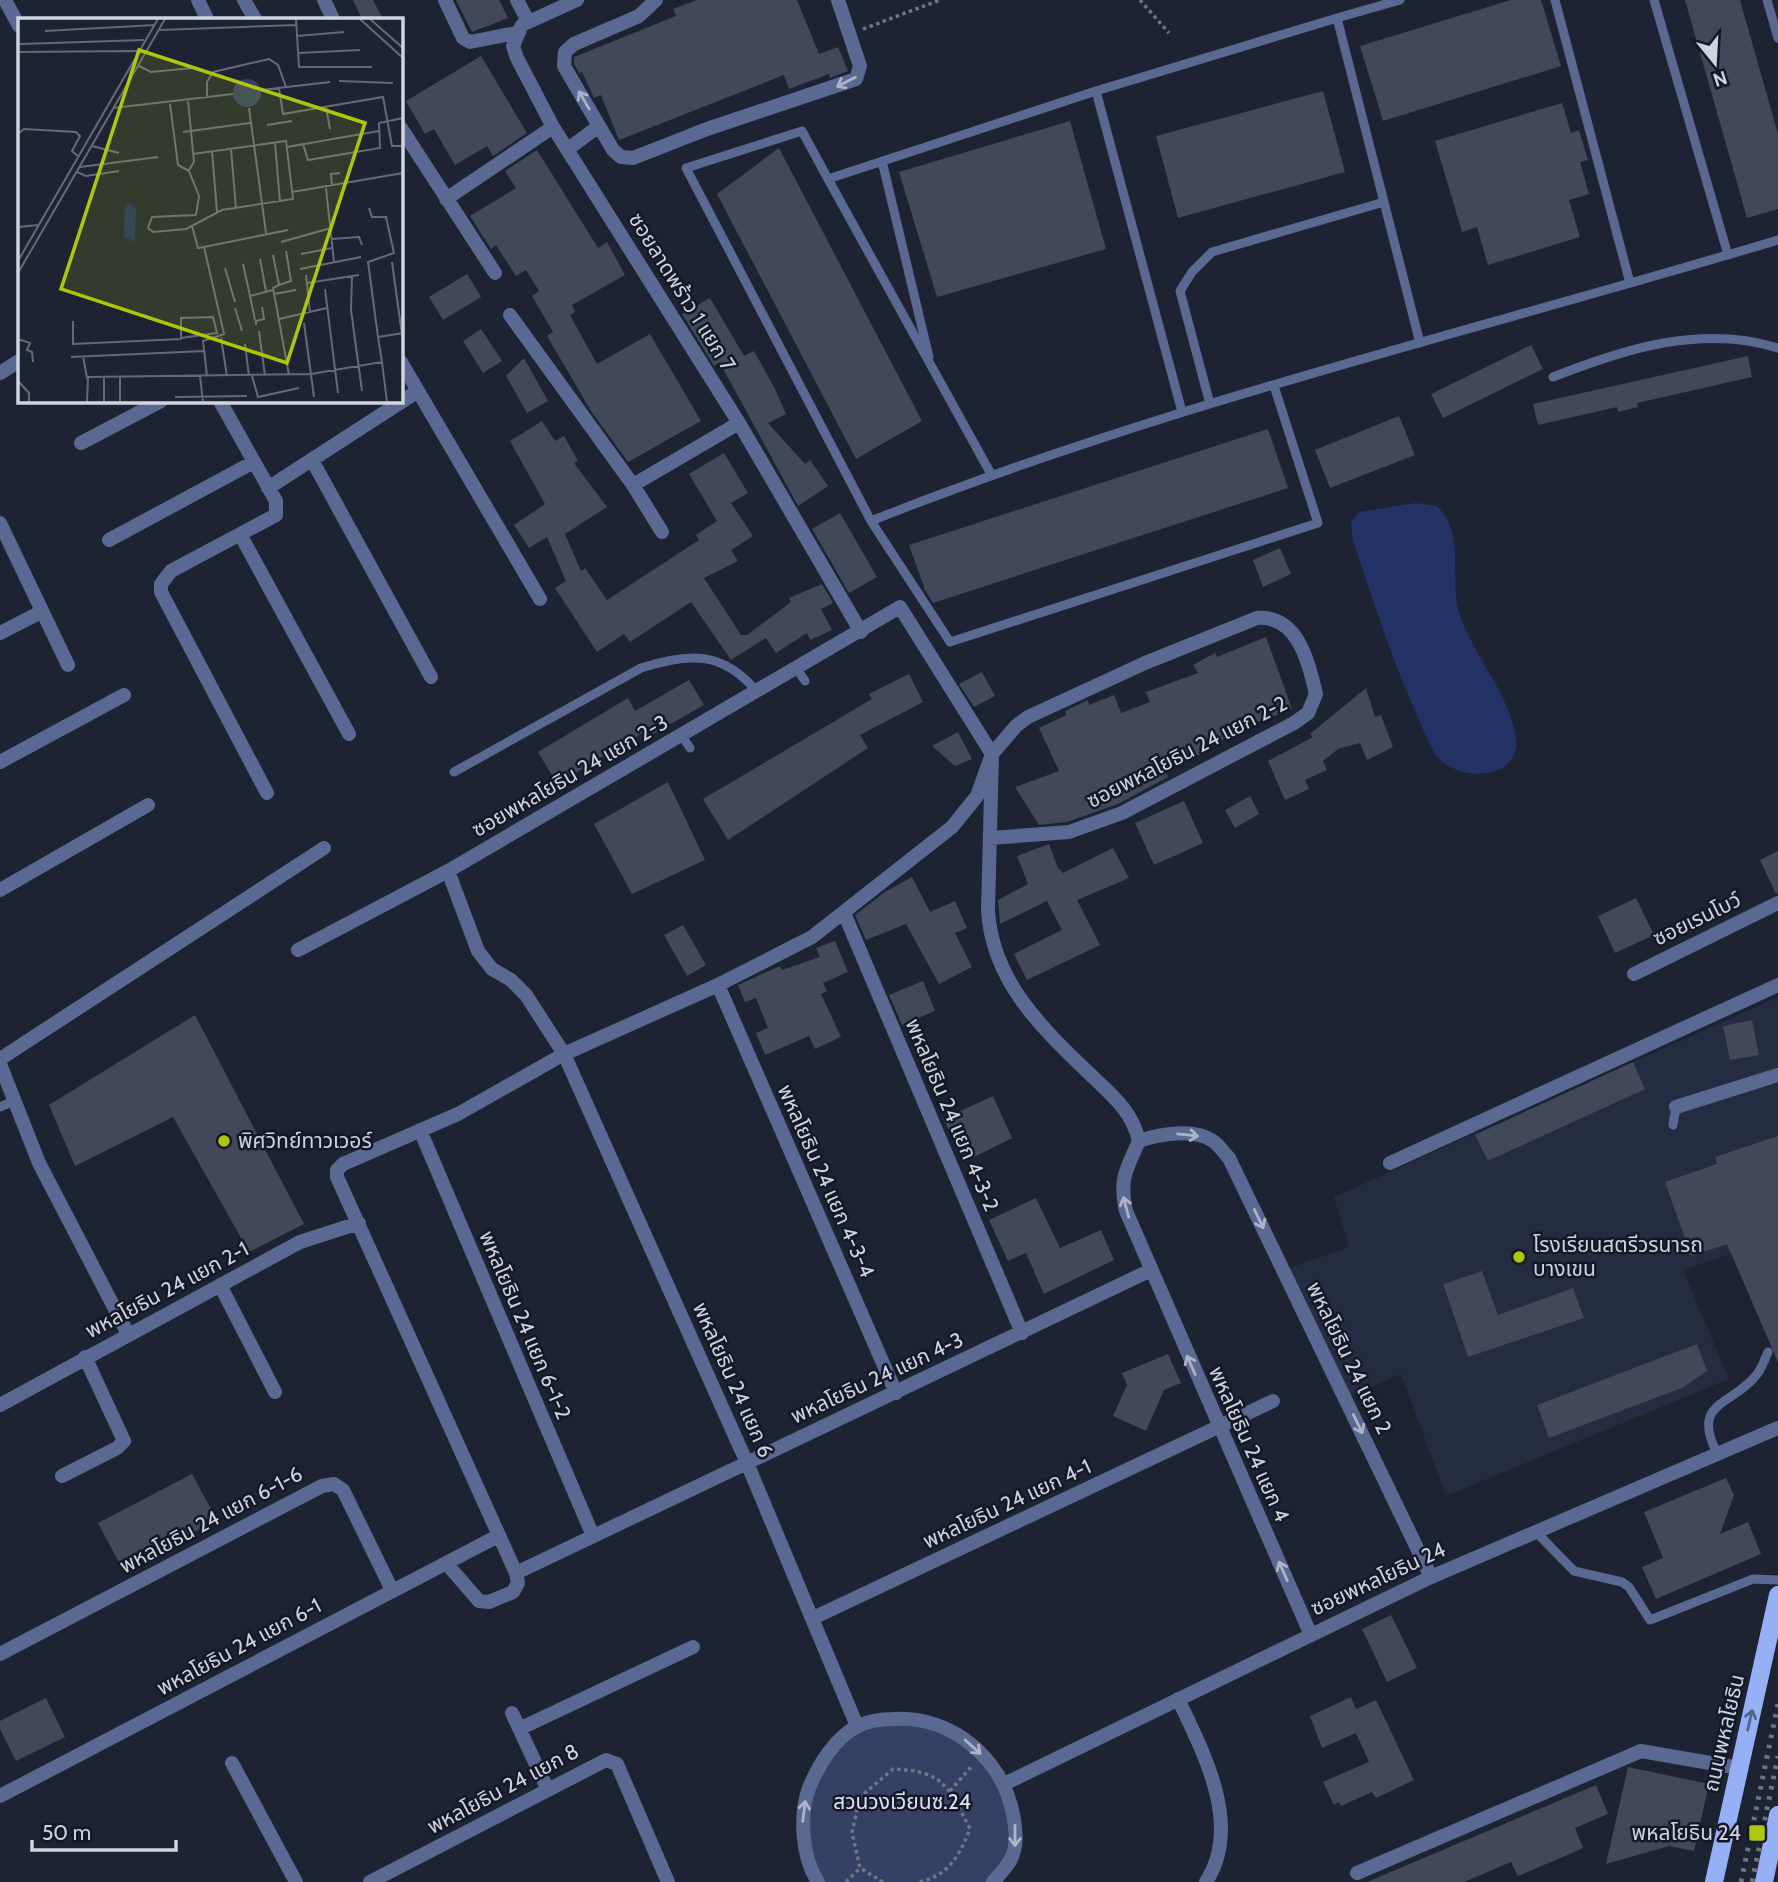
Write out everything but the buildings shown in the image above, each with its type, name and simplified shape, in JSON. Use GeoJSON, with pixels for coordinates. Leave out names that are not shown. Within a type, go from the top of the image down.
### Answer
{"type":"FeatureCollection","features":[{"type":"Feature","properties":{"kind":"main road","name":"ถนนพหลโยธิน"},"geometry":{"type":"LineString","coordinates":[[1714,1882],[1778,1595]]}},
{"type":"Feature","properties":{"kind":"main road"},"geometry":{"type":"LineString","coordinates":[[1769,1879],[1778,1815]]}},
{"type":"Feature","properties":{"kind":"street"},"geometry":{"type":"LineString","coordinates":[[5,0],[18,24]]}},
{"type":"Feature","properties":{"kind":"street"},"geometry":{"type":"LineString","coordinates":[[198,0],[206,18]]}},
{"type":"Feature","properties":{"kind":"street"},"geometry":{"type":"LineString","coordinates":[[244,0],[254,18]]}},
{"type":"Feature","properties":{"kind":"street"},"geometry":{"type":"LineString","coordinates":[[324,0],[332,18]]}},
{"type":"Feature","properties":{"kind":"street"},"geometry":{"type":"LineString","coordinates":[[445,0],[463,38],[470,42],[516,33],[528,21],[577,0]]}},
{"type":"Feature","properties":{"kind":"street"},"geometry":{"type":"LineString","coordinates":[[517,0],[528,21]]}},
{"type":"Feature","properties":{"kind":"street"},"geometry":{"type":"LineString","coordinates":[[656,0],[639,16],[574,44],[565,52],[564,66],[613,150],[621,157],[633,158],[707,129],[856,79],[860,66],[838,0]]}},
{"type":"Feature","properties":{"kind":"street","name":"ซอยลาดพร้าว 1 แยก 7"},"geometry":{"type":"LineString","coordinates":[[516,33],[513,46],[517,58],[553,127],[739,423],[861,632]]}},
{"type":"Feature","properties":{"kind":"street"},"geometry":{"type":"LineString","coordinates":[[568,149],[599,126]]}},
{"type":"Feature","properties":{"kind":"street"},"geometry":{"type":"LineString","coordinates":[[446,199],[553,127]]}},
{"type":"Feature","properties":{"kind":"street"},"geometry":{"type":"LineString","coordinates":[[402,130],[495,273]]}},
{"type":"Feature","properties":{"kind":"street"},"geometry":{"type":"LineString","coordinates":[[510,315],[633,485],[662,532]]}},
{"type":"Feature","properties":{"kind":"street"},"geometry":{"type":"LineString","coordinates":[[0,373],[18,362]]}},
{"type":"Feature","properties":{"kind":"street"},"geometry":{"type":"LineString","coordinates":[[402,364],[540,599]]}},
{"type":"Feature","properties":{"kind":"street"},"geometry":{"type":"LineString","coordinates":[[402,401],[418,391]]}},
{"type":"Feature","properties":{"kind":"street"},"geometry":{"type":"LineString","coordinates":[[80,443],[159,402]]}},
{"type":"Feature","properties":{"kind":"street"},"geometry":{"type":"LineString","coordinates":[[221,402],[276,501],[276,515],[241,536],[171,570],[161,583],[161,593],[267,793]]}},
{"type":"Feature","properties":{"kind":"street"},"geometry":{"type":"LineString","coordinates":[[268,488],[401,402]]}},
{"type":"Feature","properties":{"kind":"street"},"geometry":{"type":"LineString","coordinates":[[633,485],[739,423]]}},
{"type":"Feature","properties":{"kind":"street"},"geometry":{"type":"LineString","coordinates":[[312,460],[431,677]]}},
{"type":"Feature","properties":{"kind":"street"},"geometry":{"type":"LineString","coordinates":[[109,541],[254,462]]}},
{"type":"Feature","properties":{"kind":"street"},"geometry":{"type":"LineString","coordinates":[[0,523],[68,665]]}},
{"type":"Feature","properties":{"kind":"street"},"geometry":{"type":"LineString","coordinates":[[241,536],[349,734]]}},
{"type":"Feature","properties":{"kind":"street","name":"ซอยพหลโยธิน 24 แยก 2-3"},"geometry":{"type":"LineString","coordinates":[[298,950],[686,742],[757,692],[801,675],[900,607],[992,754]]}},
{"type":"Feature","properties":{"kind":"street"},"geometry":{"type":"LineString","coordinates":[[0,633],[41,612]]}},
{"type":"Feature","properties":{"kind":"street","name":"ซอยพหลโยธิน 24 แยก 2-2"},"geometry":{"type":"LineString","coordinates":[[991,838],[1069,832],[1122,813],[1294,723],[1308,713],[1316,694],[1307,660],[1283,621],[1272,617],[1257,618],[1145,663],[1028,717],[1016,726],[992,754]]}},
{"type":"Feature","properties":{"kind":"street"},"geometry":{"type":"LineString","coordinates":[[0,762],[124,695]]}},
{"type":"Feature","properties":{"kind":"street"},"geometry":{"type":"LineString","coordinates":[[992,754],[989,930],[1011,985],[1037,1021],[1128,1111],[1139,1141],[1123,1173],[1121,1189],[1126,1211],[1149,1271]]}},
{"type":"Feature","properties":{"kind":"street"},"geometry":{"type":"LineString","coordinates":[[446,1563],[479,1601],[489,1602],[513,1592],[518,1583],[514,1568],[337,1170],[343,1164],[458,1114],[564,1054],[718,985],[812,937],[952,827],[977,796],[992,754]]}},
{"type":"Feature","properties":{"kind":"street"},"geometry":{"type":"LineString","coordinates":[[0,890],[148,806]]}},
{"type":"Feature","properties":{"kind":"street"},"geometry":{"type":"LineString","coordinates":[[0,1059],[324,848]]}},
{"type":"Feature","properties":{"kind":"street","name":"พหลโยธิน 24 แยก 6"},"geometry":{"type":"LineString","coordinates":[[448,871],[478,951],[492,969],[511,980],[526,995],[564,1054],[747,1463],[857,1726]]}},
{"type":"Feature","properties":{"kind":"street","name":"ซอยเรนโบว์"},"geometry":{"type":"LineString","coordinates":[[1634,974],[1778,903]]}},
{"type":"Feature","properties":{"kind":"street","name":"พหลโยธิน 24 แยก 4-3-2"},"geometry":{"type":"LineString","coordinates":[[844,913],[1022,1333]]}},
{"type":"Feature","properties":{"kind":"street","name":"พหลโยธิน 24 แยก 4-3-4"},"geometry":{"type":"LineString","coordinates":[[718,985],[896,1393]]}},
{"type":"Feature","properties":{"kind":"street"},"geometry":{"type":"LineString","coordinates":[[1391,1163],[1778,985]]}},
{"type":"Feature","properties":{"kind":"street"},"geometry":{"type":"LineString","coordinates":[[0,1064],[7,1104],[128,1334]]}},
{"type":"Feature","properties":{"kind":"street"},"geometry":{"type":"LineString","coordinates":[[1676,1107],[1778,1075]]}},
{"type":"Feature","properties":{"kind":"street","name":"พหลโยธิน 24 แยก 6-1-2"},"geometry":{"type":"LineString","coordinates":[[419,1130],[593,1536]]}},
{"type":"Feature","properties":{"kind":"street","name":"พหลโยธิน 24 แยก 2"},"geometry":{"type":"LineString","coordinates":[[1139,1141],[1150,1137],[1192,1134],[1212,1140],[1230,1158],[1431,1577]]}},
{"type":"Feature","properties":{"kind":"street","name":"พหลโยธิน 24 แยก 2-1"},"geometry":{"type":"LineString","coordinates":[[0,1405],[300,1242],[359,1223]]}},
{"type":"Feature","properties":{"kind":"street","name":"พหลโยธิน 24 แยก 4-3"},"geometry":{"type":"LineString","coordinates":[[514,1568],[593,1536],[1149,1271]]}},
{"type":"Feature","properties":{"kind":"street","name":"พหลโยธิน 24 แยก 4"},"geometry":{"type":"LineString","coordinates":[[1149,1271],[1310,1633]]}},
{"type":"Feature","properties":{"kind":"street"},"geometry":{"type":"LineString","coordinates":[[220,1285],[275,1392]]}},
{"type":"Feature","properties":{"kind":"street"},"geometry":{"type":"LineString","coordinates":[[62,1476],[117,1448],[124,1441],[85,1357]]}},
{"type":"Feature","properties":{"kind":"street","name":"พหลโยธิน 24 แยก 4-1"},"geometry":{"type":"LineString","coordinates":[[813,1618],[1273,1401]]}},
{"type":"Feature","properties":{"kind":"street","name":"ซอยพหลโยธิน 24"},"geometry":{"type":"LineString","coordinates":[[1004,1784],[1310,1633],[1431,1577],[1778,1427]]}},
{"type":"Feature","properties":{"kind":"street","name":"พหลโยธิน 24 แยก 6-1-6"},"geometry":{"type":"LineString","coordinates":[[0,1654],[322,1486],[334,1484],[343,1490],[392,1590]]}},
{"type":"Feature","properties":{"kind":"street","name":"พหลโยธิน 24 แยก 6-1"},"geometry":{"type":"LineString","coordinates":[[0,1796],[498,1536]]}},
{"type":"Feature","properties":{"kind":"street"},"geometry":{"type":"LineString","coordinates":[[521,1728],[694,1647]]}},
{"type":"Feature","properties":{"kind":"street"},"geometry":{"type":"LineString","coordinates":[[1178,1699],[1209,1765],[1219,1807],[1217,1854],[1206,1882]]}},
{"type":"Feature","properties":{"kind":"street"},"geometry":{"type":"LineString","coordinates":[[512,1713],[547,1788]]}},
{"type":"Feature","properties":{"kind":"street"},"geometry":{"type":"LineString","coordinates":[[813,1880],[803,1822],[806,1799],[815,1773],[827,1755],[857,1726],[902,1719],[939,1724],[954,1730],[982,1755],[1004,1784],[1014,1819],[1015,1849],[1010,1861],[993,1882]]}},
{"type":"Feature","properties":{"kind":"street"},"geometry":{"type":"LineString","coordinates":[[1357,1873],[1641,1751],[1739,1769]]}},
{"type":"Feature","properties":{"kind":"street","name":"พหลโยธิน 24 แยก 8"},"geometry":{"type":"LineString","coordinates":[[370,1882],[547,1788],[606,1760],[617,1764],[668,1882]]}},
{"type":"Feature","properties":{"kind":"street"},"geometry":{"type":"LineString","coordinates":[[232,1763],[296,1882]]}},
{"type":"Feature","properties":{"kind":"lane"},"geometry":{"type":"LineString","coordinates":[[828,179],[1096,90],[1400,0]]}},
{"type":"Feature","properties":{"kind":"lane"},"geometry":{"type":"LineString","coordinates":[[1555,0],[1630,283]]}},
{"type":"Feature","properties":{"kind":"lane"},"geometry":{"type":"LineString","coordinates":[[1654,0],[1728,255]]}},
{"type":"Feature","properties":{"kind":"lane"},"geometry":{"type":"LineString","coordinates":[[1767,0],[1778,38]]}},
{"type":"Feature","properties":{"kind":"lane"},"geometry":{"type":"LineString","coordinates":[[1337,18],[1420,343]]}},
{"type":"Feature","properties":{"kind":"lane"},"geometry":{"type":"LineString","coordinates":[[1096,90],[1182,412]]}},
{"type":"Feature","properties":{"kind":"lane"},"geometry":{"type":"LineString","coordinates":[[991,474],[802,131],[686,168],[871,521],[950,642],[1318,523],[1274,386]]}},
{"type":"Feature","properties":{"kind":"lane"},"geometry":{"type":"LineString","coordinates":[[883,161],[932,370]]}},
{"type":"Feature","properties":{"kind":"lane"},"geometry":{"type":"LineString","coordinates":[[1210,404],[1180,291],[1192,272],[1212,253],[1384,202]]}},
{"type":"Feature","properties":{"kind":"lane"},"geometry":{"type":"LineString","coordinates":[[871,521],[991,474],[1182,412],[1778,240]]}},
{"type":"Feature","properties":{"kind":"lane"},"geometry":{"type":"LineString","coordinates":[[1553,377],[1615,352],[1659,343],[1716,338],[1757,342],[1778,348]]}},
{"type":"Feature","properties":{"kind":"lane"},"geometry":{"type":"LineString","coordinates":[[454,772],[640,668],[667,659],[693,655],[719,663],[744,675],[757,692]]}},
{"type":"Feature","properties":{"kind":"lane"},"geometry":{"type":"LineString","coordinates":[[1673,1125],[1676,1107]]}},
{"type":"Feature","properties":{"kind":"lane"},"geometry":{"type":"LineString","coordinates":[[1718,1455],[1709,1437],[1708,1420],[1720,1401],[1758,1373],[1768,1352]]}},
{"type":"Feature","properties":{"kind":"lane"},"geometry":{"type":"LineString","coordinates":[[1536,1532],[1574,1571],[1622,1582],[1629,1587],[1650,1620],[1753,1579],[1778,1580]]}},
{"type":"Feature","properties":{"kind":"path"},"geometry":{"type":"LineString","coordinates":[[850,34],[940,0]]}},
{"type":"Feature","properties":{"kind":"path"},"geometry":{"type":"LineString","coordinates":[[1140,0],[1169,33]]}},
{"type":"Feature","properties":{"kind":"path"},"geometry":{"type":"LineString","coordinates":[[950,1791],[982,1755]]}},
{"type":"Feature","properties":{"kind":"path"},"geometry":{"type":"LineString","coordinates":[[883,1882],[860,1868],[852,1832],[860,1797],[893,1769],[924,1770],[950,1791],[970,1829],[958,1858],[931,1880],[919,1882]]}},
{"type":"Feature","properties":{"kind":"path"},"geometry":{"type":"LineString","coordinates":[[846,1882],[860,1868]]}},
{"type":"Feature","properties":{"kind":"shaded area"},"geometry":{"type":"Polygon","coordinates":[[[1416,503],[1437,506],[1446,517],[1454,542],[1459,612],[1512,720],[1516,737],[1515,752],[1509,763],[1498,770],[1471,773],[1457,770],[1435,754],[1396,665],[1353,541],[1351,522],[1359,512],[1416,503]]]}},
{"type":"Feature","properties":{"kind":"shaded area","name":"โรงเรียนสตรีวรนารถ บางเขน"},"geometry":{"type":"Polygon","coordinates":[[[1778,997],[1778,1237],[1683,1270],[1729,1379],[1446,1496],[1401,1374],[1351,1395],[1290,1268],[1349,1247],[1334,1197],[1778,997]]]}},
{"type":"Feature","properties":{"kind":"green space","name":"สวนวงเวียนซ.24"},"geometry":{"type":"Polygon","coordinates":[[[885,1719],[933,1723],[968,1742],[1004,1784],[1016,1834],[1002,1872],[991,1882],[819,1882],[806,1842],[811,1783],[844,1737],[885,1719]]]}},
{"type":"Feature","properties":{"kind":"railway"},"geometry":{"type":"LineString","coordinates":[[1741,1882],[1778,1704]]}},
{"type":"Feature","properties":{"kind":"railway"},"geometry":{"type":"LineString","coordinates":[[1752,1882],[1778,1756]]}},
{"type":"Feature","properties":{"kind":"place","name":"พิศวิทย์ทาวเวอร์"},"geometry":{"type":"Point","coordinates":[224,1141]}},
{"type":"Feature","properties":{"kind":"place","name":"โรงเรียนสตรีวรนารถ บางเขน"},"geometry":{"type":"Point","coordinates":[1519,1257]}},
{"type":"Feature","properties":{"kind":"place","name":"พหลโยธิน 24"},"geometry":{"type":"Point","coordinates":[1757,1833]}}]}
